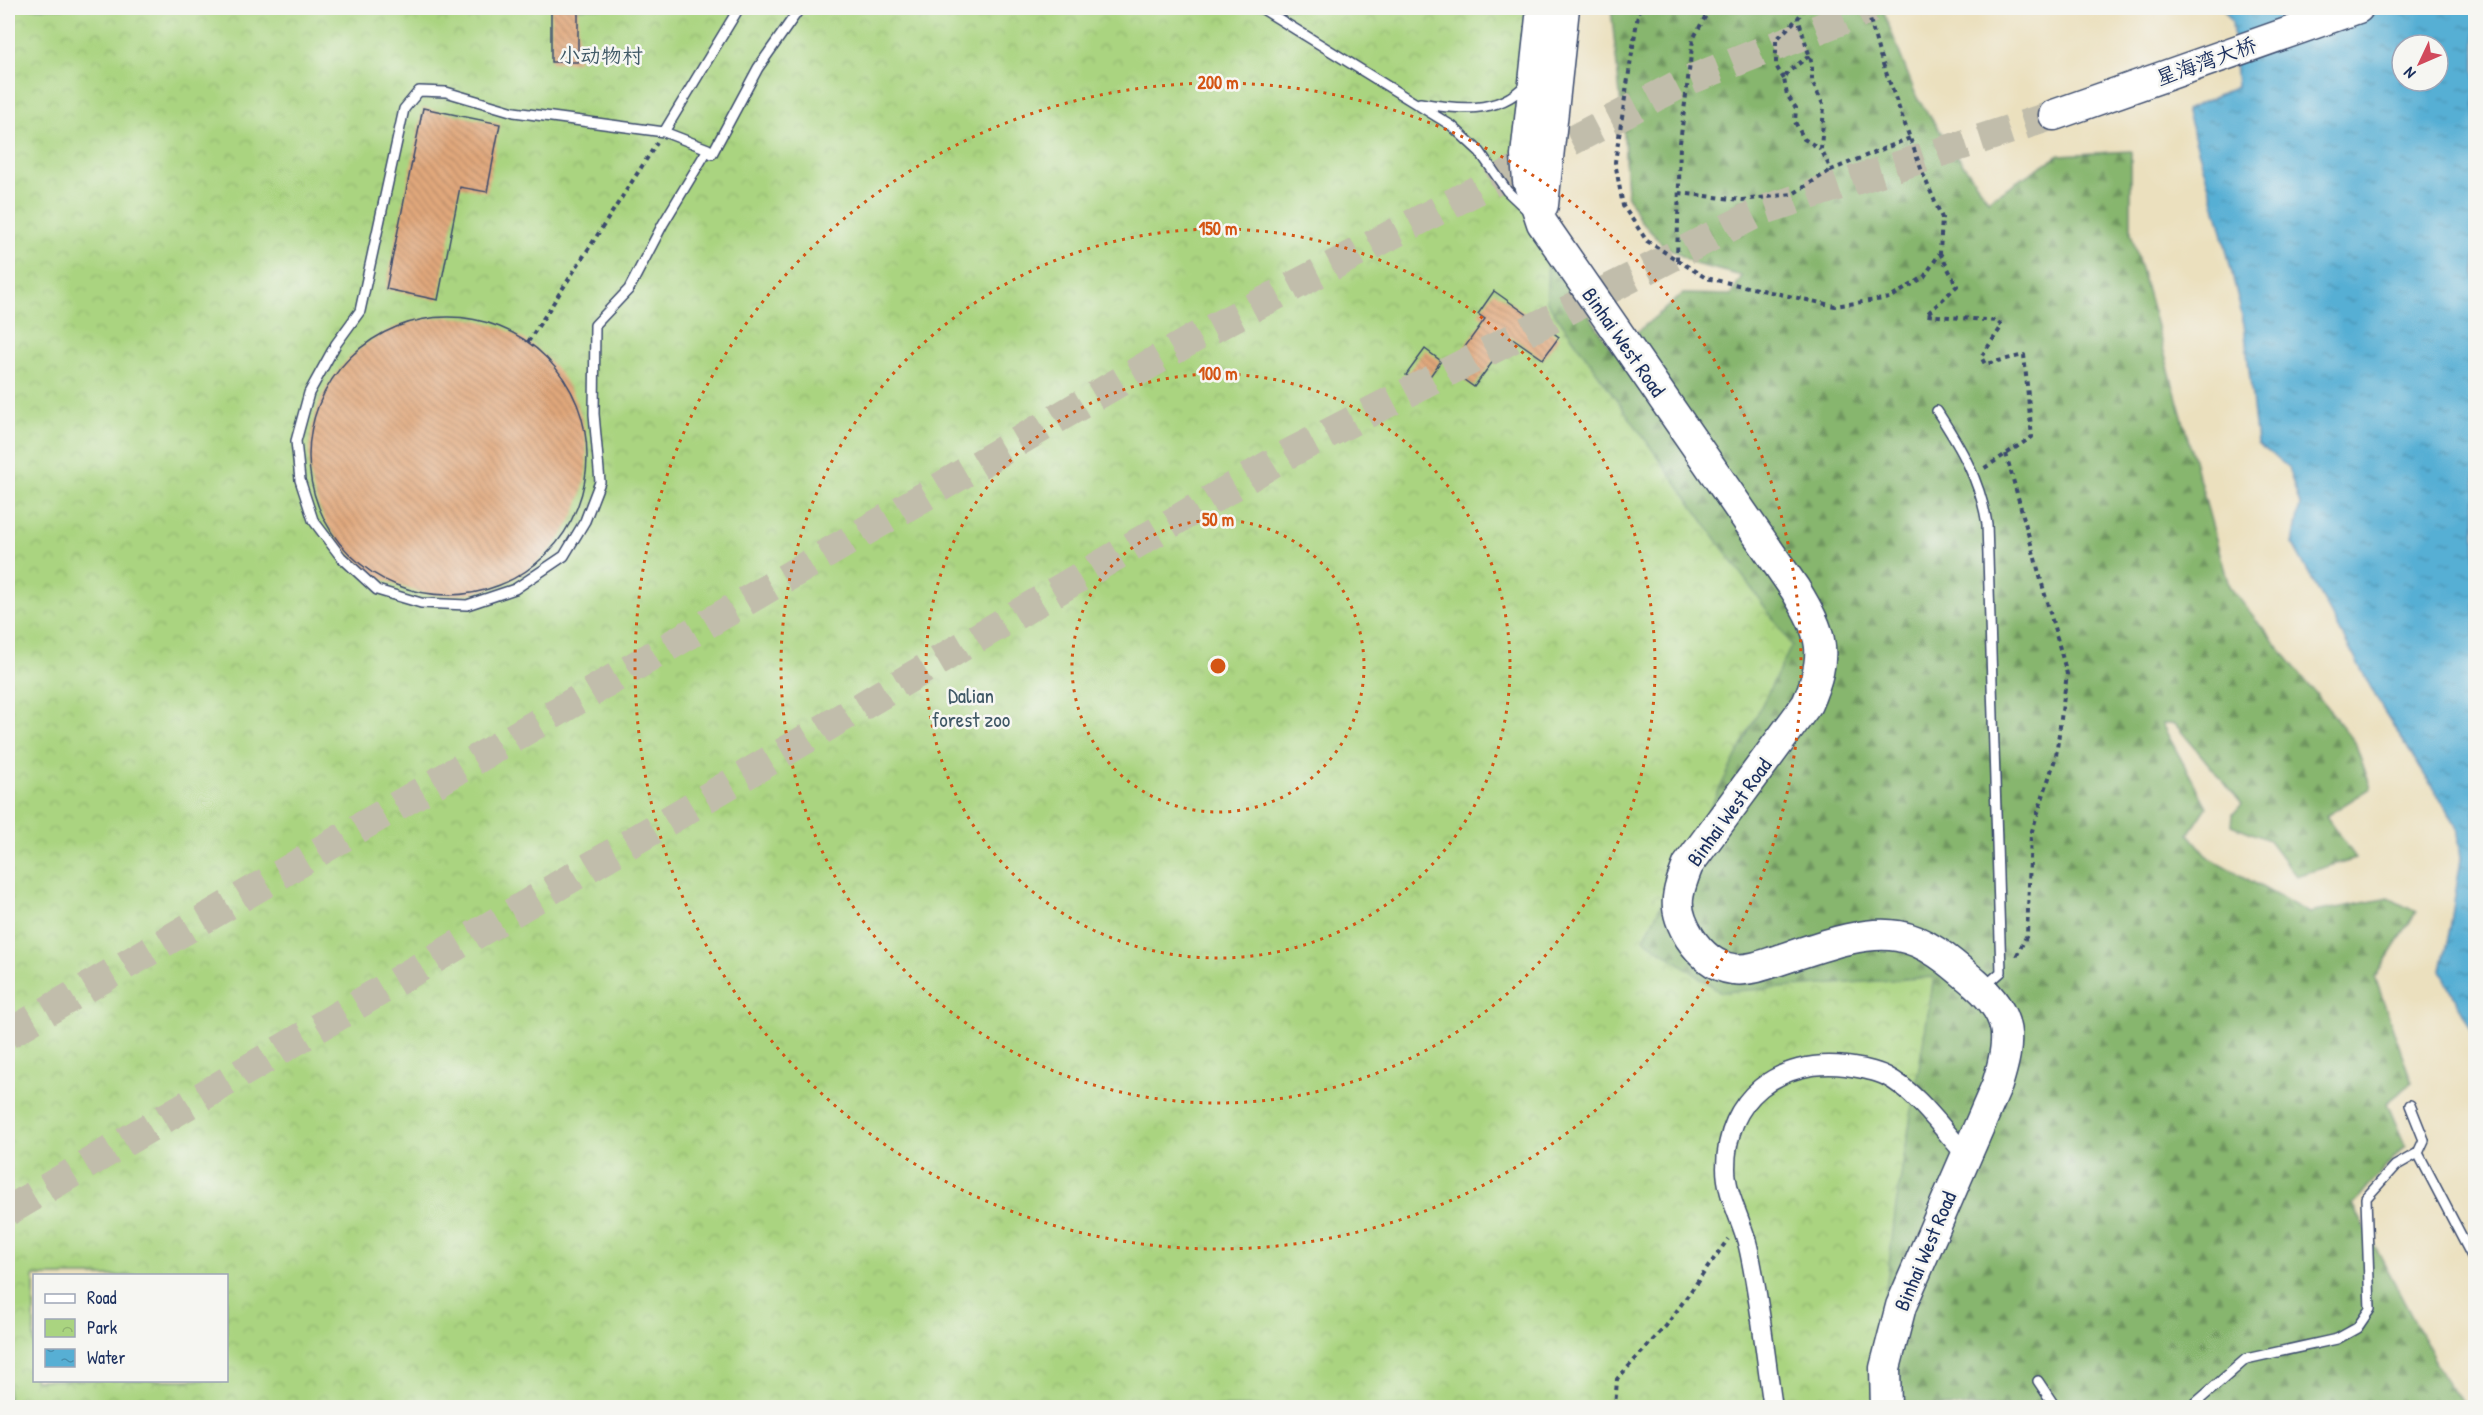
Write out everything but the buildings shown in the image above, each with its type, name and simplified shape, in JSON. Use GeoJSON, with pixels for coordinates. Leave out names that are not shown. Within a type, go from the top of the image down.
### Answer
{"type":"FeatureCollection","features":[{"type":"Feature","properties":{"kind":"highway","name":"Binhai West Road"},"geometry":{"type":"LineString","coordinates":[[1542,8],[1526,156],[1528,181],[1542,223],[1795,589],[1819,633],[1822,656],[1817,680],[1807,704],[1688,865],[1679,887],[1676,906],[1681,923],[1705,956],[1719,966],[1734,970],[1752,968],[1850,939],[1876,935],[1898,936],[1919,943],[1992,981],[1997,1005],[2007,1030],[2007,1054],[1997,1085],[1898,1315],[1885,1368],[1886,1407]]}},
{"type":"Feature","properties":{"kind":"highway"},"geometry":{"type":"LineString","coordinates":[[1542,223],[1564,8]]}},
{"type":"Feature","properties":{"kind":"highway","name":"星海湾大桥"},"geometry":{"type":"LineString","coordinates":[[2054,115],[2358,8]]}},
{"type":"Feature","properties":{"kind":"street"},"geometry":{"type":"LineString","coordinates":[[1773,1407],[1748,1247],[1730,1192],[1726,1169],[1728,1146],[1734,1124],[1743,1105],[1777,1076],[1795,1068],[1838,1065],[1864,1068],[1886,1076],[1907,1090],[1966,1155]]}},
{"type":"Feature","properties":{"kind":"lane"},"geometry":{"type":"LineString","coordinates":[[664,132],[740,8]]}},
{"type":"Feature","properties":{"kind":"lane"},"geometry":{"type":"LineString","coordinates":[[712,154],[758,68],[800,8]]}},
{"type":"Feature","properties":{"kind":"lane"},"geometry":{"type":"LineString","coordinates":[[1260,8],[1452,126],[1480,152],[1507,191],[1542,223]]}},
{"type":"Feature","properties":{"kind":"lane"},"geometry":{"type":"LineString","coordinates":[[1414,102],[1448,108],[1477,108],[1500,102],[1519,92],[1535,74]]}},
{"type":"Feature","properties":{"kind":"lane"},"geometry":{"type":"LineString","coordinates":[[419,91],[446,93],[514,112],[664,132],[708,149],[663,224],[629,289],[595,325],[594,414],[600,482],[585,521],[564,556],[515,589],[467,604],[421,603],[377,590],[341,557],[313,520],[300,480],[296,441],[309,393],[336,344],[360,311],[404,109],[419,91]]}},
{"type":"Feature","properties":{"kind":"lane"},"geometry":{"type":"LineString","coordinates":[[1937,411],[1962,450],[1973,474],[1983,498],[1987,524],[1992,981]]}},
{"type":"Feature","properties":{"kind":"lane"},"geometry":{"type":"LineString","coordinates":[[2190,1407],[2246,1359],[2337,1339],[2357,1329],[2370,1309],[2366,1198],[2395,1166],[2418,1153],[2424,1140],[2410,1105]]}},
{"type":"Feature","properties":{"kind":"lane"},"geometry":{"type":"LineString","coordinates":[[2418,1153],[2475,1264]]}},
{"type":"Feature","properties":{"kind":"lane"},"geometry":{"type":"LineString","coordinates":[[2038,1381],[2056,1407]]}},
{"type":"Feature","properties":{"kind":"path"},"geometry":{"type":"LineString","coordinates":[[1639,8],[1615,162],[1623,206],[1647,241],[1706,278],[1835,306],[1890,298],[1924,276],[1940,253]]}},
{"type":"Feature","properties":{"kind":"path"},"geometry":{"type":"LineString","coordinates":[[1677,260],[1680,143],[1693,39],[1710,8]]}},
{"type":"Feature","properties":{"kind":"path"},"geometry":{"type":"LineString","coordinates":[[1805,8],[1776,40],[1776,66],[1784,79],[1787,95],[1796,108],[1795,122],[1799,131],[1804,139],[1821,149]]}},
{"type":"Feature","properties":{"kind":"path"},"geometry":{"type":"LineString","coordinates":[[1829,8],[1847,8]]}},
{"type":"Feature","properties":{"kind":"path"},"geometry":{"type":"LineString","coordinates":[[1867,8],[1879,52],[1942,218],[1940,253],[1957,286],[1926,315],[1997,321],[2002,326],[1981,357],[1985,364],[2024,355],[2032,437],[1973,474]]}},
{"type":"Feature","properties":{"kind":"path"},"geometry":{"type":"LineString","coordinates":[[1798,18],[1812,64],[1812,82],[1824,106],[1821,149],[1831,170]]}},
{"type":"Feature","properties":{"kind":"path"},"geometry":{"type":"LineString","coordinates":[[1784,79],[1788,72],[1809,56]]}},
{"type":"Feature","properties":{"kind":"path"},"geometry":{"type":"LineString","coordinates":[[528,342],[664,132]]}},
{"type":"Feature","properties":{"kind":"path"},"geometry":{"type":"LineString","coordinates":[[1679,193],[1742,200],[1793,194],[1831,170],[1910,138]]}},
{"type":"Feature","properties":{"kind":"path"},"geometry":{"type":"LineString","coordinates":[[1992,981],[2018,956],[2027,935],[2031,834],[2056,756],[2067,674],[2006,454]]}},
{"type":"Feature","properties":{"kind":"path"},"geometry":{"type":"LineString","coordinates":[[1615,1407],[1617,1379],[1666,1326],[1741,1221]]}},
{"type":"Feature","properties":{"kind":"green space","name":"Dalian forest zoo"},"geometry":{"type":"Polygon","coordinates":[[[8,8],[1179,8],[1541,308],[1545,246],[1613,352],[1683,294],[1731,295],[1742,276],[1695,264],[1662,244],[1640,220],[1627,195],[1624,134],[1611,8],[1882,8],[1917,98],[1988,200],[2059,155],[2131,151],[2131,233],[2229,586],[2355,742],[2371,788],[2326,816],[2356,858],[2296,876],[2269,840],[2232,825],[2233,814],[2242,804],[2175,724],[2162,724],[2207,807],[2189,834],[2209,858],[2309,913],[2389,898],[2416,912],[2375,977],[2412,1083],[2387,1103],[2405,1145],[2353,1205],[2449,1387],[2467,1407],[8,1407],[8,8]]]}},
{"type":"Feature","properties":{"kind":"green space","name":"Dalian forest zoo"},"geometry":{"type":"Polygon","coordinates":[[[8,8],[1551,8],[1547,302],[1792,645],[1644,939],[1721,992],[1934,977],[1896,1206],[1872,1407],[8,1407],[8,8]]]}},
{"type":"Feature","properties":{"kind":"water"},"geometry":{"type":"Polygon","coordinates":[[[2222,8],[2475,8],[2475,1037],[2441,970],[2461,858],[2457,826],[2382,708],[2293,544],[2300,505],[2288,467],[2257,443],[2244,324],[2219,219],[2186,110],[2237,87],[2232,21],[2222,8]]]}},
{"type":"Feature","properties":{"kind":"tunnel"},"geometry":{"type":"LineString","coordinates":[[8,1034],[1196,337],[1682,83],[1872,8]]}},
{"type":"Feature","properties":{"kind":"tunnel"},"geometry":{"type":"LineString","coordinates":[[8,1211],[1288,454],[1761,211],[2054,115]]}},
{"type":"Feature","properties":{"kind":"park label","name":"小动物村"},"geometry":{"type":"Point","coordinates":[601,55]}}]}
